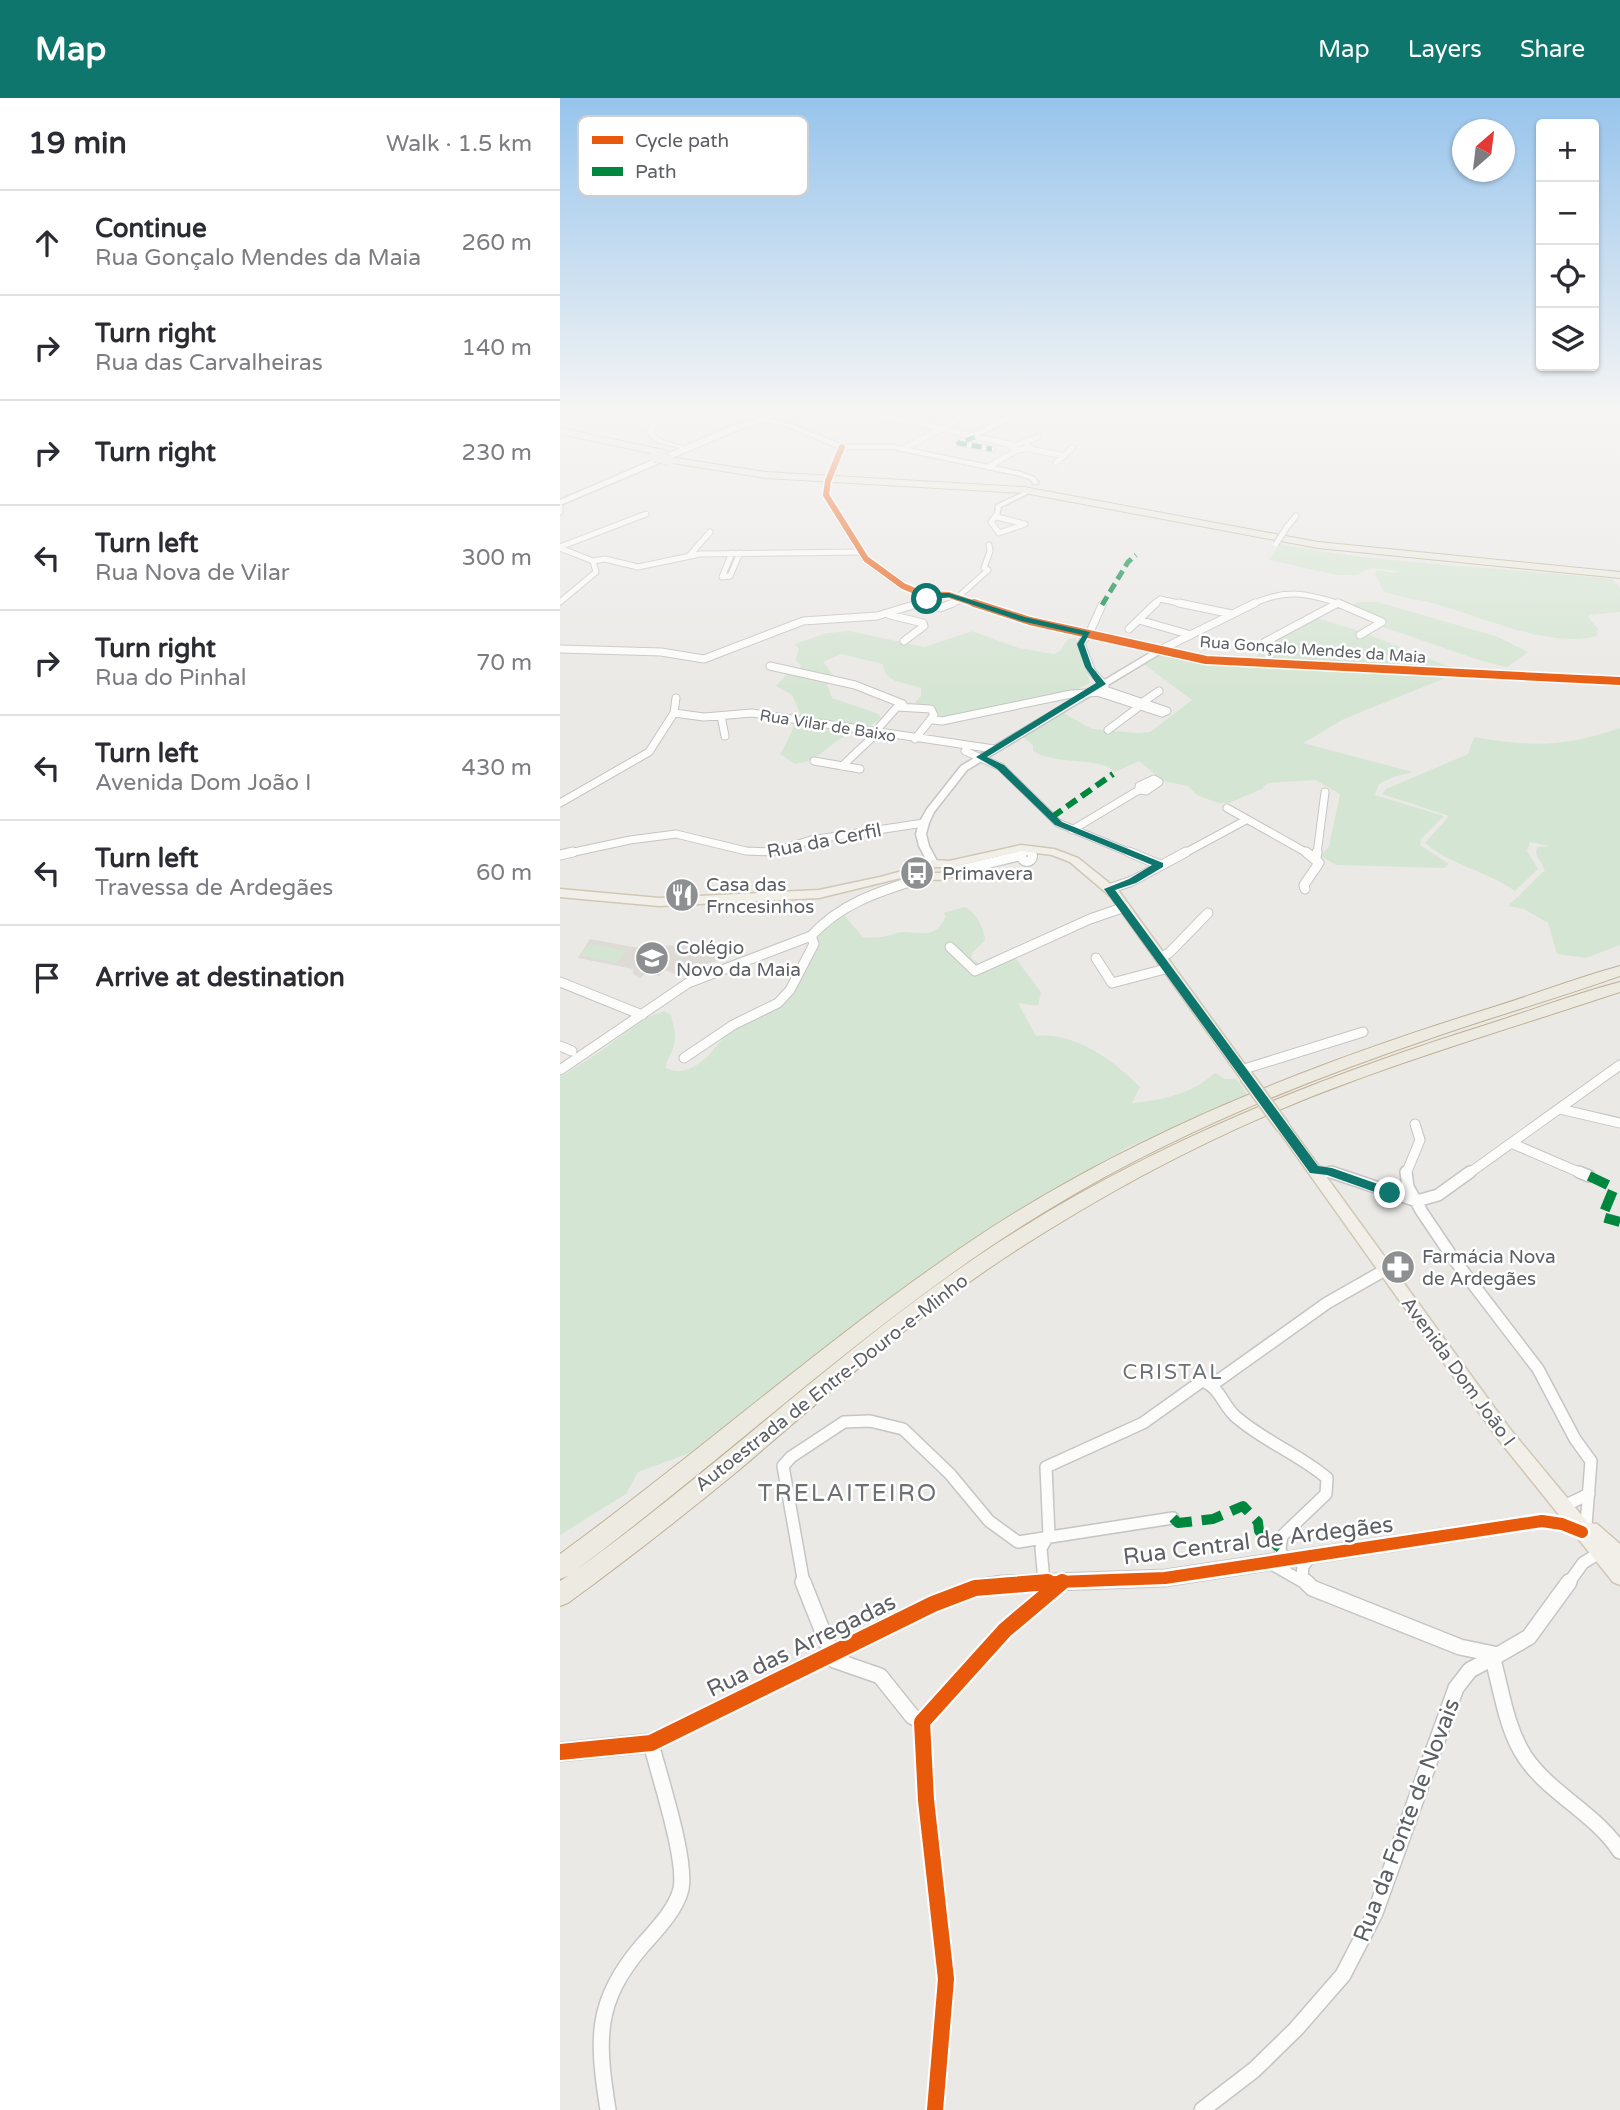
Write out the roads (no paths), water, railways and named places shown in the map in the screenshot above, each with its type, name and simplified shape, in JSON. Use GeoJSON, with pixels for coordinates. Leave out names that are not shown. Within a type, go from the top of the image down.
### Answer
{"type":"FeatureCollection","features":[{"type":"Feature","properties":{"kind":"highway"},"geometry":{"type":"LineString","coordinates":[[1129,504],[1324,540],[1617,574]]}},
{"type":"Feature","properties":{"kind":"highway","name":"Autoestrada de Entre-Douro-e-Minho"},"geometry":{"type":"LineString","coordinates":[[560,1568],[635,1512],[891,1306],[988,1238],[1077,1184],[1188,1127],[1302,1078],[1395,1044],[1620,971]]}},
{"type":"Feature","properties":{"kind":"highway","name":"Autoestrada de Entre-Douro-e-Minho"},"geometry":{"type":"LineString","coordinates":[[560,1595],[642,1533],[907,1317],[1003,1249],[1083,1200],[1202,1137],[1320,1087],[1620,987]]}},
{"type":"Feature","properties":{"kind":"main road","name":"Avenida Dom João I"},"geometry":{"type":"LineString","coordinates":[[560,893],[645,901],[700,901],[819,894],[908,877],[929,869],[942,877],[950,868],[1002,851],[1042,849],[1074,860],[1109,889],[1125,907],[1504,1434],[1620,1576]]}},
{"type":"Feature","properties":{"kind":"main road","name":"Avenida Dom João I"},"geometry":{"type":"LineString","coordinates":[[1576,1520],[1608,1547],[1620,1553]]}},
{"type":"Feature","properties":{"kind":"street"},"geometry":{"type":"LineString","coordinates":[[831,504],[861,552],[893,580],[916,593],[928,596]]}},
{"type":"Feature","properties":{"kind":"street"},"geometry":{"type":"LineString","coordinates":[[997,516],[1025,524],[999,533],[991,522],[997,516],[998,506],[1003,504]]}},
{"type":"Feature","properties":{"kind":"street"},"geometry":{"type":"LineString","coordinates":[[560,547],[646,514]]}},
{"type":"Feature","properties":{"kind":"street"},"geometry":{"type":"LineString","coordinates":[[1276,544],[1296,516]]}},
{"type":"Feature","properties":{"kind":"street"},"geometry":{"type":"LineString","coordinates":[[689,556],[710,532]]}},
{"type":"Feature","properties":{"kind":"street"},"geometry":{"type":"LineString","coordinates":[[940,608],[961,598],[988,570],[984,568],[990,552],[989,545]]}},
{"type":"Feature","properties":{"kind":"street"},"geometry":{"type":"LineString","coordinates":[[560,547],[593,561],[605,559],[638,567],[689,556],[861,552]]}},
{"type":"Feature","properties":{"kind":"street"},"geometry":{"type":"LineString","coordinates":[[560,602],[596,572],[593,561]]}},
{"type":"Feature","properties":{"kind":"street"},"geometry":{"type":"LineString","coordinates":[[929,869],[921,834],[924,823],[930,811],[964,768],[1082,695],[1103,689],[1160,650],[1271,595],[1289,592],[1338,603],[1382,622],[1360,635]]}},
{"type":"Feature","properties":{"kind":"street","name":"Rua Gonçalo Mendes da Maia"},"geometry":{"type":"LineString","coordinates":[[560,649],[661,652],[704,659],[803,621],[886,614],[918,605],[928,596],[961,598],[1023,619],[1206,660],[1620,681]]}},
{"type":"Feature","properties":{"kind":"street"},"geometry":{"type":"LineString","coordinates":[[1129,629],[1160,599],[1233,614]]}},
{"type":"Feature","properties":{"kind":"street"},"geometry":{"type":"LineString","coordinates":[[1268,641],[1338,603]]}},
{"type":"Feature","properties":{"kind":"street"},"geometry":{"type":"LineString","coordinates":[[1102,605],[1081,644],[1088,667],[1103,689],[1142,704]]}},
{"type":"Feature","properties":{"kind":"street"},"geometry":{"type":"LineString","coordinates":[[886,614],[923,623],[924,626],[904,640]]}},
{"type":"Feature","properties":{"kind":"street"},"geometry":{"type":"LineString","coordinates":[[1139,620],[1191,635]]}},
{"type":"Feature","properties":{"kind":"street"},"geometry":{"type":"LineString","coordinates":[[770,666],[855,685],[903,704],[931,709],[933,720],[915,738]]}},
{"type":"Feature","properties":{"kind":"street"},"geometry":{"type":"LineString","coordinates":[[1108,730],[1159,691]]}},
{"type":"Feature","properties":{"kind":"street"},"geometry":{"type":"LineString","coordinates":[[933,720],[942,721],[1071,694],[1082,695]]}},
{"type":"Feature","properties":{"kind":"street"},"geometry":{"type":"LineString","coordinates":[[560,803],[649,752],[674,713],[676,698]]}},
{"type":"Feature","properties":{"kind":"street"},"geometry":{"type":"LineString","coordinates":[[842,766],[876,733],[890,711],[903,704]]}},
{"type":"Feature","properties":{"kind":"street","name":"Rua Vilar de Baixo"},"geometry":{"type":"LineString","coordinates":[[674,713],[721,716],[752,713],[993,750]]}},
{"type":"Feature","properties":{"kind":"street"},"geometry":{"type":"LineString","coordinates":[[721,716],[725,736]]}},
{"type":"Feature","properties":{"kind":"street","name":"Rua Vilar de Baixo"},"geometry":{"type":"LineString","coordinates":[[955,746],[1000,767],[1058,824],[1160,865]]}},
{"type":"Feature","properties":{"kind":"street"},"geometry":{"type":"LineString","coordinates":[[814,761],[860,769]]}},
{"type":"Feature","properties":{"kind":"street"},"geometry":{"type":"LineString","coordinates":[[1072,830],[1139,790]]}},
{"type":"Feature","properties":{"kind":"street"},"geometry":{"type":"LineString","coordinates":[[1316,858],[1325,792]]}},
{"type":"Feature","properties":{"kind":"street"},"geometry":{"type":"LineString","coordinates":[[1227,808],[1316,858],[1319,863],[1304,885],[1305,889]]}},
{"type":"Feature","properties":{"kind":"street"},"geometry":{"type":"LineString","coordinates":[[1109,889],[1132,881],[1246,820]]}},
{"type":"Feature","properties":{"kind":"street","name":"Rua da Cerfil"},"geometry":{"type":"LineString","coordinates":[[560,855],[630,840],[676,834],[746,851],[772,852],[811,840],[924,823]]}},
{"type":"Feature","properties":{"kind":"street"},"geometry":{"type":"LineString","coordinates":[[950,868],[1019,856]]}},
{"type":"Feature","properties":{"kind":"street"},"geometry":{"type":"LineString","coordinates":[[560,1070],[700,977],[811,936],[824,920],[841,907],[908,877]]}},
{"type":"Feature","properties":{"kind":"street"},"geometry":{"type":"LineString","coordinates":[[950,947],[975,971],[1090,919],[1125,907]]}},
{"type":"Feature","properties":{"kind":"street"},"geometry":{"type":"LineString","coordinates":[[1096,958],[1112,983],[1165,963],[1169,953],[1209,913]]}},
{"type":"Feature","properties":{"kind":"street"},"geometry":{"type":"LineString","coordinates":[[684,1058],[733,1025],[778,1003],[790,990],[814,944],[811,936]]}},
{"type":"Feature","properties":{"kind":"street"},"geometry":{"type":"LineString","coordinates":[[560,982],[642,1015]]}},
{"type":"Feature","properties":{"kind":"street"},"geometry":{"type":"LineString","coordinates":[[1243,1073],[1363,1032]]}},
{"type":"Feature","properties":{"kind":"street"},"geometry":{"type":"LineString","coordinates":[[560,1046],[572,1051]]}},
{"type":"Feature","properties":{"kind":"street"},"geometry":{"type":"LineString","coordinates":[[1314,1170],[1328,1171],[1417,1201],[1438,1195],[1620,1065]]}},
{"type":"Feature","properties":{"kind":"street"},"geometry":{"type":"LineString","coordinates":[[1560,1109],[1620,1123]]}},
{"type":"Feature","properties":{"kind":"street"},"geometry":{"type":"LineString","coordinates":[[1415,1124],[1421,1140],[1407,1165],[1405,1183],[1450,1254],[1547,1382],[1568,1429],[1591,1461],[1589,1494],[1576,1520]]}},
{"type":"Feature","properties":{"kind":"street"},"geometry":{"type":"LineString","coordinates":[[1511,1143],[1589,1176]]}},
{"type":"Feature","properties":{"kind":"street"},"geometry":{"type":"LineString","coordinates":[[935,2110],[946,1979],[926,1800],[922,1722],[975,1660],[1042,1596],[1053,1582],[1041,1548],[1049,1535],[1046,1467],[1143,1423],[1328,1303],[1385,1270]]}},
{"type":"Feature","properties":{"kind":"street"},"geometry":{"type":"LineString","coordinates":[[1207,1383],[1237,1418],[1293,1452],[1327,1478],[1326,1494],[1282,1536],[1276,1561],[1326,1595],[1460,1647],[1496,1657],[1508,1725],[1534,1768],[1588,1814],[1615,1842],[1620,1851]]}},
{"type":"Feature","properties":{"kind":"street"},"geometry":{"type":"LineString","coordinates":[[922,1722],[912,1716],[880,1676],[834,1660],[831,1655],[801,1577],[783,1466],[791,1457],[844,1422],[870,1420],[903,1429],[950,1474],[989,1521],[1018,1542],[1049,1535],[1173,1518]]}},
{"type":"Feature","properties":{"kind":"street"},"geometry":{"type":"LineString","coordinates":[[1576,1520],[1589,1494]]}},
{"type":"Feature","properties":{"kind":"street","name":"Rua Central de Ardegães"},"geometry":{"type":"LineString","coordinates":[[1542,1521],[1562,1524],[1576,1520]]}},
{"type":"Feature","properties":{"kind":"street","name":"Rua Central de Ardegães"},"geometry":{"type":"LineString","coordinates":[[1053,1582],[1165,1578],[1542,1521],[1576,1520]]}},
{"type":"Feature","properties":{"kind":"street","name":"Rua da Fonte de Novais"},"geometry":{"type":"LineString","coordinates":[[1202,2110],[1254,2070],[1296,2029],[1343,1975],[1376,1913],[1456,1688],[1471,1670],[1529,1637],[1584,1563],[1599,1553]]}},
{"type":"Feature","properties":{"kind":"street"},"geometry":{"type":"LineString","coordinates":[[1304,1581],[1303,1566],[1311,1556]]}},
{"type":"Feature","properties":{"kind":"street","name":"Rua das Arregadas"},"geometry":{"type":"LineString","coordinates":[[560,1752],[651,1743],[933,1604],[975,1588],[1022,1581],[1053,1582]]}},
{"type":"Feature","properties":{"kind":"street"},"geometry":{"type":"LineString","coordinates":[[608,2110],[604,2084],[603,2021],[614,1984],[670,1908],[679,1894],[681,1880],[681,1862],[651,1743]]}},
{"type":"Feature","properties":{"kind":"place","name":"Primavera"},"geometry":{"type":"Point","coordinates":[917,873]}},
{"type":"Feature","properties":{"kind":"place","name":"Casa das Frncesinhos"},"geometry":{"type":"Point","coordinates":[682,895]}},
{"type":"Feature","properties":{"kind":"place","name":"Colégio Novo da Maia"},"geometry":{"type":"Point","coordinates":[652,958]}},
{"type":"Feature","properties":{"kind":"place","name":"Farmácia Nova de Ardegães"},"geometry":{"type":"Point","coordinates":[1398,1267]}},
{"type":"Feature","properties":{"kind":"district","name":"CRISTAL"},"geometry":{"type":"Point","coordinates":[1173,1372]}},
{"type":"Feature","properties":{"kind":"district","name":"TRELAITEIRO"},"geometry":{"type":"Point","coordinates":[848,1493]}}]}
